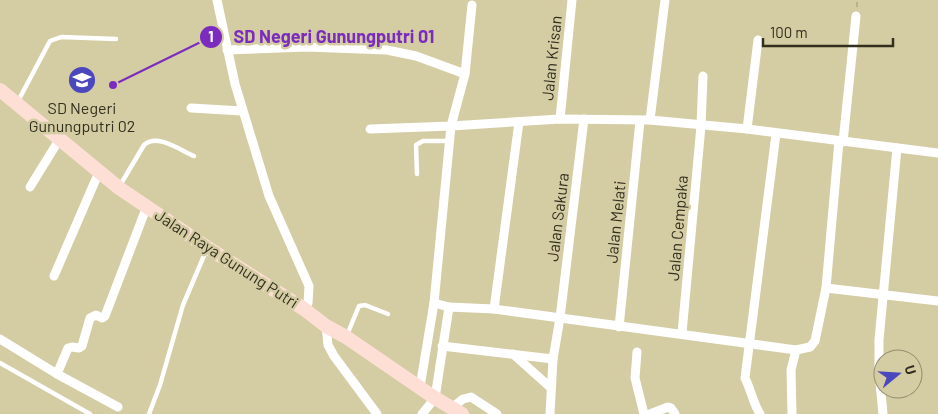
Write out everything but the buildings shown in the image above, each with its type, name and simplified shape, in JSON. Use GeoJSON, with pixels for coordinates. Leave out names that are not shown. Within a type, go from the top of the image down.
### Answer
{"type":"FeatureCollection","features":[{"type":"Feature","properties":{"kind":"main road","name":"Jalan Raya Gunung Putri"},"geometry":{"type":"LineString","coordinates":[[0,90],[119,188],[304,309],[326,326],[346,337],[435,398],[458,411]]}},
{"type":"Feature","properties":{"kind":"street"},"geometry":{"type":"LineString","coordinates":[[217,0],[242,111],[271,203],[309,286],[308,302],[304,309]]}},
{"type":"Feature","properties":{"kind":"street","name":"Jalan Krisan"},"geometry":{"type":"LineString","coordinates":[[560,119],[572,0]]}},
{"type":"Feature","properties":{"kind":"street"},"geometry":{"type":"LineString","coordinates":[[650,120],[665,0]]}},
{"type":"Feature","properties":{"kind":"street"},"geometry":{"type":"LineString","coordinates":[[420,387],[434,303],[451,126],[465,74],[472,4]]}},
{"type":"Feature","properties":{"kind":"street"},"geometry":{"type":"LineString","coordinates":[[434,303],[449,307],[494,308],[619,327],[796,350],[810,347],[815,341],[826,288],[856,16]]}},
{"type":"Feature","properties":{"kind":"street"},"geometry":{"type":"LineString","coordinates":[[747,130],[758,40]]}},
{"type":"Feature","properties":{"kind":"street"},"geometry":{"type":"LineString","coordinates":[[228,50],[306,47],[387,50],[416,56],[465,74]]}},
{"type":"Feature","properties":{"kind":"street","name":"Jalan Cempaka"},"geometry":{"type":"LineString","coordinates":[[682,334],[701,126],[703,76]]}},
{"type":"Feature","properties":{"kind":"street"},"geometry":{"type":"LineString","coordinates":[[191,108],[242,111]]}},
{"type":"Feature","properties":{"kind":"street"},"geometry":{"type":"LineString","coordinates":[[370,129],[560,119],[650,120],[938,153]]}},
{"type":"Feature","properties":{"kind":"street","name":"Jalan Sakura"},"geometry":{"type":"LineString","coordinates":[[550,414],[553,359],[560,318],[584,120]]}},
{"type":"Feature","properties":{"kind":"street","name":"Jalan Melati"},"geometry":{"type":"LineString","coordinates":[[619,327],[640,121]]}},
{"type":"Feature","properties":{"kind":"street"},"geometry":{"type":"LineString","coordinates":[[494,308],[519,122]]}},
{"type":"Feature","properties":{"kind":"street"},"geometry":{"type":"LineString","coordinates":[[760,414],[753,402],[745,378],[776,134]]}},
{"type":"Feature","properties":{"kind":"street"},"geometry":{"type":"LineString","coordinates":[[30,187],[59,140]]}},
{"type":"Feature","properties":{"kind":"street"},"geometry":{"type":"LineString","coordinates":[[883,414],[879,356],[882,294],[897,148]]}},
{"type":"Feature","properties":{"kind":"street"},"geometry":{"type":"LineString","coordinates":[[54,276],[99,172]]}},
{"type":"Feature","properties":{"kind":"street"},"geometry":{"type":"LineString","coordinates":[[57,374],[62,358],[68,348],[79,348],[82,346],[90,318],[96,315],[101,318],[105,316],[147,206]]}},
{"type":"Feature","properties":{"kind":"street"},"geometry":{"type":"LineString","coordinates":[[826,288],[938,301]]}},
{"type":"Feature","properties":{"kind":"street"},"geometry":{"type":"LineString","coordinates":[[422,414],[435,398],[449,307]]}},
{"type":"Feature","properties":{"kind":"street"},"geometry":{"type":"LineString","coordinates":[[326,326],[328,345],[334,356],[376,414]]}},
{"type":"Feature","properties":{"kind":"street"},"geometry":{"type":"LineString","coordinates":[[0,339],[118,408]]}},
{"type":"Feature","properties":{"kind":"street"},"geometry":{"type":"LineString","coordinates":[[442,346],[553,359]]}},
{"type":"Feature","properties":{"kind":"street"},"geometry":{"type":"LineString","coordinates":[[785,414],[791,414],[791,370],[796,350]]}},
{"type":"Feature","properties":{"kind":"street"},"geometry":{"type":"LineString","coordinates":[[637,352],[635,378],[644,414]]}},
{"type":"Feature","properties":{"kind":"street"},"geometry":{"type":"LineString","coordinates":[[513,354],[551,388]]}},
{"type":"Feature","properties":{"kind":"street"},"geometry":{"type":"LineString","coordinates":[[458,411],[463,399],[471,396],[497,414]]}},
{"type":"Feature","properties":{"kind":"street"},"geometry":{"type":"LineString","coordinates":[[650,414],[668,407],[675,414]]}},
{"type":"Feature","properties":{"kind":"lane"},"geometry":{"type":"LineString","coordinates":[[16,104],[50,41],[61,37],[116,39]]}},
{"type":"Feature","properties":{"kind":"lane"},"geometry":{"type":"LineString","coordinates":[[119,188],[148,141],[157,139],[194,156]]}},
{"type":"Feature","properties":{"kind":"lane"},"geometry":{"type":"LineString","coordinates":[[416,174],[416,145],[423,142],[449,141]]}},
{"type":"Feature","properties":{"kind":"lane"},"geometry":{"type":"LineString","coordinates":[[149,414],[160,385],[183,305],[208,248]]}},
{"type":"Feature","properties":{"kind":"lane"},"geometry":{"type":"LineString","coordinates":[[346,337],[357,308],[360,305],[365,305],[388,314]]}},
{"type":"Feature","properties":{"kind":"lane"},"geometry":{"type":"LineString","coordinates":[[0,363],[90,414]]}},
{"type":"Feature","properties":{"kind":"place","name":"SD Negeri Gunungputri 02"},"geometry":{"type":"Point","coordinates":[82,80]}},
{"type":"Feature","properties":{"kind":"place","name":"SD Negeri Gunungputri 01"},"geometry":{"type":"Point","coordinates":[113,85]}}]}
